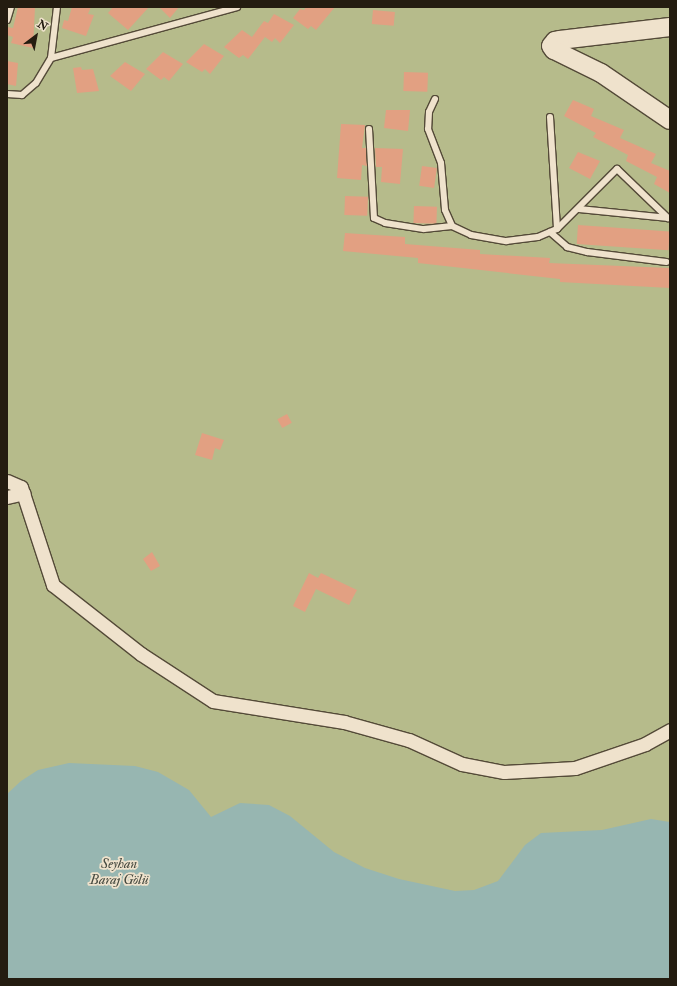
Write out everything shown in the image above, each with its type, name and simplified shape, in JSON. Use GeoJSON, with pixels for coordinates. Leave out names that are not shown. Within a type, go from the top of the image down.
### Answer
{"type":"FeatureCollection","features":[{"type":"Feature","properties":{"kind":"street"},"geometry":{"type":"LineString","coordinates":[[670,26],[560,40],[555,41],[551,46],[554,50],[601,72],[670,120]]}},
{"type":"Feature","properties":{"kind":"street"},"geometry":{"type":"LineString","coordinates":[[7,481],[21,487],[54,585],[141,654],[213,701],[344,722],[409,740],[462,764],[504,772],[575,768],[645,744],[670,730]]}},
{"type":"Feature","properties":{"kind":"street"},"geometry":{"type":"LineString","coordinates":[[7,497],[24,494]]}},
{"type":"Feature","properties":{"kind":"lane"},"geometry":{"type":"LineString","coordinates":[[7,20],[11,7]]}},
{"type":"Feature","properties":{"kind":"lane"},"geometry":{"type":"LineString","coordinates":[[7,94],[22,95],[36,83],[51,58],[57,7]]}},
{"type":"Feature","properties":{"kind":"lane"},"geometry":{"type":"LineString","coordinates":[[51,58],[237,7]]}},
{"type":"Feature","properties":{"kind":"lane"},"geometry":{"type":"LineString","coordinates":[[435,99],[429,112],[428,129],[441,163],[445,210],[452,226]]}},
{"type":"Feature","properties":{"kind":"lane"},"geometry":{"type":"LineString","coordinates":[[550,117],[557,229]]}},
{"type":"Feature","properties":{"kind":"lane"},"geometry":{"type":"LineString","coordinates":[[369,128],[374,218],[385,223],[424,229],[452,226],[471,235],[506,241],[550,232],[557,229],[579,209],[617,169],[669,218]]}},
{"type":"Feature","properties":{"kind":"lane"},"geometry":{"type":"LineString","coordinates":[[579,209],[669,218]]}},
{"type":"Feature","properties":{"kind":"lane"},"geometry":{"type":"LineString","coordinates":[[550,232],[567,247],[587,252],[666,262]]}},
{"type":"Feature","properties":{"kind":"green space"},"geometry":{"type":"Polygon","coordinates":[[[7,7],[670,7],[670,979],[7,979],[7,7]]]}},
{"type":"Feature","properties":{"kind":"water","name":"Seyhan Baraj Gölü"},"geometry":{"type":"Polygon","coordinates":[[[69,763],[135,766],[158,772],[189,790],[211,817],[240,803],[269,805],[290,816],[334,852],[365,868],[399,879],[455,891],[474,890],[498,881],[525,845],[541,833],[602,830],[651,819],[670,822],[670,979],[7,979],[7,794],[21,781],[38,770],[69,763]]]}},
{"type":"Feature","properties":{"kind":"building"},"geometry":{"type":"Polygon","coordinates":[[[18,7],[35,7],[33,48],[11,43],[13,37],[7,35],[7,27],[13,28],[18,7]]]}},
{"type":"Feature","properties":{"kind":"building"},"geometry":{"type":"Polygon","coordinates":[[[72,7],[91,7],[88,14],[94,15],[86,36],[62,28],[64,20],[68,21],[72,7]]]}},
{"type":"Feature","properties":{"kind":"building"},"geometry":{"type":"Polygon","coordinates":[[[113,7],[149,7],[128,30],[108,13],[113,7]]]}},
{"type":"Feature","properties":{"kind":"building"},"geometry":{"type":"Polygon","coordinates":[[[159,7],[179,7],[170,18],[159,7]]]}},
{"type":"Feature","properties":{"kind":"building"},"geometry":{"type":"Polygon","coordinates":[[[306,7],[335,7],[316,30],[311,26],[308,29],[293,18],[300,9],[304,10],[306,7]]]}},
{"type":"Feature","properties":{"kind":"building"},"geometry":{"type":"Polygon","coordinates":[[[373,10],[395,12],[394,26],[372,24],[373,10]]]}},
{"type":"Feature","properties":{"kind":"building"},"geometry":{"type":"Polygon","coordinates":[[[274,14],[294,25],[280,43],[275,38],[272,42],[265,37],[248,59],[243,55],[239,58],[224,47],[242,30],[252,37],[264,21],[268,23],[274,14]]]}},
{"type":"Feature","properties":{"kind":"building"},"geometry":{"type":"Polygon","coordinates":[[[204,44],[224,56],[210,74],[205,69],[202,72],[186,62],[204,44]]]}},
{"type":"Feature","properties":{"kind":"building"},"geometry":{"type":"Polygon","coordinates":[[[163,52],[183,64],[169,81],[164,77],[161,80],[146,69],[163,52]]]}},
{"type":"Feature","properties":{"kind":"building"},"geometry":{"type":"Polygon","coordinates":[[[7,61],[18,63],[16,86],[7,84],[7,61]]]}},
{"type":"Feature","properties":{"kind":"building"},"geometry":{"type":"Polygon","coordinates":[[[125,62],[145,74],[131,91],[110,76],[125,62]]]}},
{"type":"Feature","properties":{"kind":"building"},"geometry":{"type":"Polygon","coordinates":[[[81,67],[82,70],[93,69],[99,91],[77,93],[73,68],[81,67]]]}},
{"type":"Feature","properties":{"kind":"building"},"geometry":{"type":"Polygon","coordinates":[[[404,72],[428,73],[427,92],[403,91],[404,72]]]}},
{"type":"Feature","properties":{"kind":"building"},"geometry":{"type":"Polygon","coordinates":[[[573,100],[594,109],[591,116],[624,130],[620,138],[656,154],[651,163],[670,171],[670,193],[654,184],[657,177],[626,161],[628,155],[593,137],[596,133],[564,116],[573,100]]]}},
{"type":"Feature","properties":{"kind":"building"},"geometry":{"type":"Polygon","coordinates":[[[386,110],[410,110],[408,131],[384,128],[386,110]]]}},
{"type":"Feature","properties":{"kind":"building"},"geometry":{"type":"Polygon","coordinates":[[[341,124],[365,125],[362,148],[366,148],[367,166],[362,165],[361,180],[337,178],[341,124]]]}},
{"type":"Feature","properties":{"kind":"building"},"geometry":{"type":"Polygon","coordinates":[[[375,148],[403,149],[400,184],[381,182],[382,167],[376,167],[375,148]]]}},
{"type":"Feature","properties":{"kind":"building"},"geometry":{"type":"Polygon","coordinates":[[[578,152],[600,161],[590,179],[569,168],[578,152]]]}},
{"type":"Feature","properties":{"kind":"building"},"geometry":{"type":"Polygon","coordinates":[[[422,166],[437,168],[434,188],[419,186],[422,166]]]}},
{"type":"Feature","properties":{"kind":"building"},"geometry":{"type":"Polygon","coordinates":[[[345,196],[368,197],[367,216],[344,215],[345,196]]]}},
{"type":"Feature","properties":{"kind":"building"},"geometry":{"type":"Polygon","coordinates":[[[414,206],[437,207],[436,224],[413,223],[414,206]]]}},
{"type":"Feature","properties":{"kind":"building"},"geometry":{"type":"Polygon","coordinates":[[[578,225],[670,231],[668,250],[577,244],[578,225]]]}},
{"type":"Feature","properties":{"kind":"building"},"geometry":{"type":"Polygon","coordinates":[[[345,233],[405,237],[405,244],[480,250],[480,254],[550,258],[549,263],[670,268],[670,288],[560,282],[560,279],[418,263],[418,258],[343,251],[345,233]]]}},
{"type":"Feature","properties":{"kind":"building"},"geometry":{"type":"Polygon","coordinates":[[[287,414],[292,423],[282,428],[277,419],[287,414]]]}},
{"type":"Feature","properties":{"kind":"building"},"geometry":{"type":"Polygon","coordinates":[[[202,433],[224,440],[220,450],[215,448],[212,460],[195,455],[202,433]]]}},
{"type":"Feature","properties":{"kind":"building"},"geometry":{"type":"Polygon","coordinates":[[[152,552],[160,566],[151,571],[143,559],[152,552]]]}},
{"type":"Feature","properties":{"kind":"building"},"geometry":{"type":"Polygon","coordinates":[[[309,573],[318,578],[321,573],[357,590],[349,605],[316,589],[305,612],[293,606],[309,573]]]}}]}
